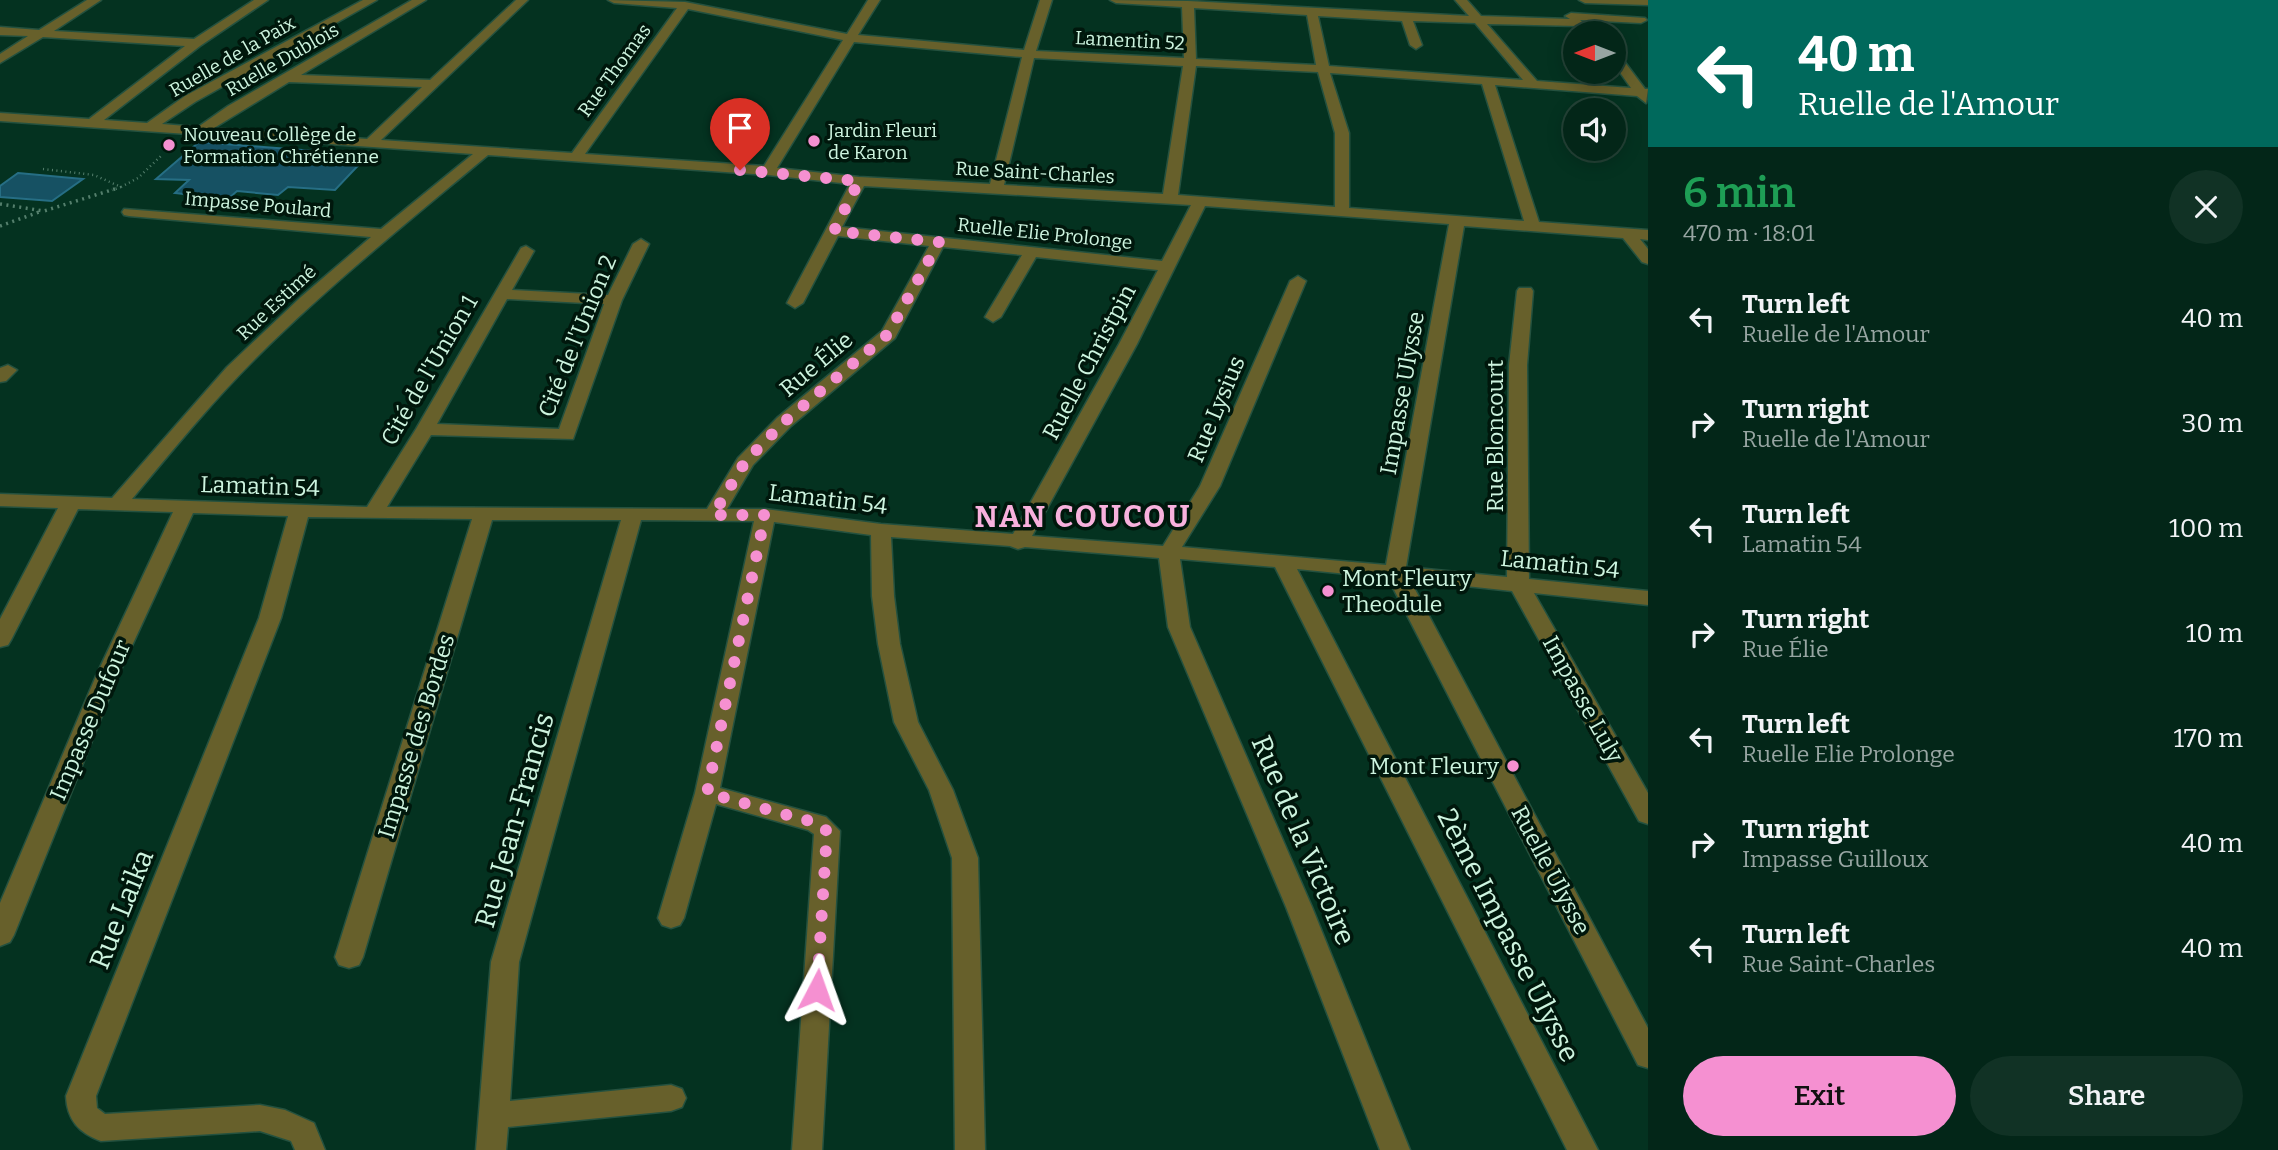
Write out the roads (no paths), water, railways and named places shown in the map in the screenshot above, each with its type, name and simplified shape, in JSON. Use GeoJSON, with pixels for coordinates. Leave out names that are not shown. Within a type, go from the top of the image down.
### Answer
{"type":"FeatureCollection","features":[{"type":"Feature","properties":{"kind":"street"},"geometry":{"type":"LineString","coordinates":[[0,59],[95,0]]}},
{"type":"Feature","properties":{"kind":"street"},"geometry":{"type":"LineString","coordinates":[[92,123],[196,43],[262,0]]}},
{"type":"Feature","properties":{"kind":"street","name":"Ruelle de la Paix"},"geometry":{"type":"LineString","coordinates":[[150,127],[190,99],[371,0]]}},
{"type":"Feature","properties":{"kind":"street","name":"Ruelle Dublois"},"geometry":{"type":"LineString","coordinates":[[201,131],[420,0]]}},
{"type":"Feature","properties":{"kind":"street"},"geometry":{"type":"LineString","coordinates":[[369,144],[522,0]]}},
{"type":"Feature","properties":{"kind":"street","name":"Lamentin 52"},"geometry":{"type":"LineString","coordinates":[[614,0],[685,5],[757,17],[852,38],[1029,54],[1323,69],[1533,84],[1646,96]]}},
{"type":"Feature","properties":{"kind":"street"},"geometry":{"type":"LineString","coordinates":[[768,172],[874,0]]}},
{"type":"Feature","properties":{"kind":"street"},"geometry":{"type":"LineString","coordinates":[[996,190],[1029,54],[1046,0]]}},
{"type":"Feature","properties":{"kind":"street"},"geometry":{"type":"LineString","coordinates":[[1116,0],[1478,21],[1641,20]]}},
{"type":"Feature","properties":{"kind":"street"},"geometry":{"type":"LineString","coordinates":[[1461,0],[1533,84]]}},
{"type":"Feature","properties":{"kind":"street"},"geometry":{"type":"LineString","coordinates":[[1585,0],[1648,2]]}},
{"type":"Feature","properties":{"kind":"street"},"geometry":{"type":"LineString","coordinates":[[1572,1],[1574,20]]}},
{"type":"Feature","properties":{"kind":"street"},"geometry":{"type":"LineString","coordinates":[[1170,199],[1190,62],[1188,4]]}},
{"type":"Feature","properties":{"kind":"street","name":"Rue Thomas"},"geometry":{"type":"LineString","coordinates":[[575,158],[685,5]]}},
{"type":"Feature","properties":{"kind":"street"},"geometry":{"type":"LineString","coordinates":[[757,17],[765,5]]}},
{"type":"Feature","properties":{"kind":"street"},"geometry":{"type":"LineString","coordinates":[[1312,12],[1323,69],[1342,133],[1342,212]]}},
{"type":"Feature","properties":{"kind":"street"},"geometry":{"type":"LineString","coordinates":[[1406,18],[1416,45]]}},
{"type":"Feature","properties":{"kind":"street"},"geometry":{"type":"LineString","coordinates":[[0,31],[196,43]]}},
{"type":"Feature","properties":{"kind":"street"},"geometry":{"type":"LineString","coordinates":[[1626,71],[1646,96]]}},
{"type":"Feature","properties":{"kind":"street"},"geometry":{"type":"LineString","coordinates":[[287,78],[434,84]]}},
{"type":"Feature","properties":{"kind":"street"},"geometry":{"type":"LineString","coordinates":[[1487,81],[1533,227]]}},
{"type":"Feature","properties":{"kind":"street","name":"Rue Saint-Charles"},"geometry":{"type":"LineString","coordinates":[[0,117],[768,172],[859,181],[1200,201],[1648,235]]}},
{"type":"Feature","properties":{"kind":"street","name":"Rue Estimé"},"geometry":{"type":"LineString","coordinates":[[117,504],[186,423],[250,354],[383,234],[484,152]]}},
{"type":"Feature","properties":{"kind":"street"},"geometry":{"type":"LineString","coordinates":[[795,303],[859,181]]}},
{"type":"Feature","properties":{"kind":"street","name":"Ruelle Christpin"},"geometry":{"type":"LineString","coordinates":[[1018,543],[1169,266],[1200,201]]}},
{"type":"Feature","properties":{"kind":"street","name":"Impasse Poulard"},"geometry":{"type":"LineString","coordinates":[[129,212],[383,234]]}},
{"type":"Feature","properties":{"kind":"street","name":"Impasse Ulysse"},"geometry":{"type":"LineString","coordinates":[[1395,572],[1457,221]]}},
{"type":"Feature","properties":{"kind":"street","name":"Ruelle Elie Prolonge"},"geometry":{"type":"LineString","coordinates":[[834,231],[1169,266]]}},
{"type":"Feature","properties":{"kind":"street"},"geometry":{"type":"LineString","coordinates":[[1628,234],[1648,259]]}},
{"type":"Feature","properties":{"kind":"street","name":"Rue Élie"},"geometry":{"type":"LineString","coordinates":[[713,515],[745,462],[784,422],[888,334],[939,242]]}},
{"type":"Feature","properties":{"kind":"street","name":"Cité de l'Union 2"},"geometry":{"type":"LineString","coordinates":[[425,429],[566,435],[614,300],[641,244]]}},
{"type":"Feature","properties":{"kind":"street","name":"Cité de l'Union 1"},"geometry":{"type":"LineString","coordinates":[[373,513],[425,429],[526,251]]}},
{"type":"Feature","properties":{"kind":"street"},"geometry":{"type":"LineString","coordinates":[[993,317],[1032,251]]}},
{"type":"Feature","properties":{"kind":"street","name":"Rue Lysius"},"geometry":{"type":"LineString","coordinates":[[1169,552],[1210,486],[1298,281]]}},
{"type":"Feature","properties":{"kind":"street","name":"Rue Bloncourt"},"geometry":{"type":"LineString","coordinates":[[1518,583],[1518,365],[1525,290]]}},
{"type":"Feature","properties":{"kind":"street"},"geometry":{"type":"LineString","coordinates":[[500,295],[614,300]]}},
{"type":"Feature","properties":{"kind":"street","name":"Lamatin 54"},"geometry":{"type":"LineString","coordinates":[[0,500],[299,512],[765,515],[881,530],[1018,543],[1283,561],[1648,598]]}},
{"type":"Feature","properties":{"kind":"street"},"geometry":{"type":"LineString","coordinates":[[0,640],[70,504]]}},
{"type":"Feature","properties":{"kind":"street","name":"Impasse Dufour"},"geometry":{"type":"LineString","coordinates":[[0,935],[107,676],[184,508]]}},
{"type":"Feature","properties":{"kind":"street","name":"Rue Laika"},"geometry":{"type":"LineString","coordinates":[[299,512],[270,618],[81,1096],[81,1111],[89,1122],[101,1128],[260,1118],[285,1123],[307,1141]]}},
{"type":"Feature","properties":{"kind":"street","name":"Rue Jean-Francis"},"geometry":{"type":"LineString","coordinates":[[491,1150],[505,962],[633,514]]}},
{"type":"Feature","properties":{"kind":"street","name":"Impasse des Bordes"},"geometry":{"type":"LineString","coordinates":[[349,957],[483,515]]}},
{"type":"Feature","properties":{"kind":"street"},"geometry":{"type":"LineString","coordinates":[[671,918],[707,793],[765,515]]}},
{"type":"Feature","properties":{"kind":"street"},"geometry":{"type":"LineString","coordinates":[[881,530],[883,596],[889,645],[906,722],[941,790],[965,858],[970,1150]]}},
{"type":"Feature","properties":{"kind":"street","name":"Rue de la Victoire"},"geometry":{"type":"LineString","coordinates":[[1169,552],[1179,627],[1299,907],[1395,1150]]}},
{"type":"Feature","properties":{"kind":"street","name":"2ème Impasse Ulysse"},"geometry":{"type":"LineString","coordinates":[[1283,561],[1583,1150]]}},
{"type":"Feature","properties":{"kind":"street","name":"Ruelle Ulysse"},"geometry":{"type":"LineString","coordinates":[[1395,572],[1648,1056]]}},
{"type":"Feature","properties":{"kind":"street","name":"Impasse Luly"},"geometry":{"type":"LineString","coordinates":[[1518,583],[1648,815]]}},
{"type":"Feature","properties":{"kind":"street"},"geometry":{"type":"LineString","coordinates":[[707,793],[823,826],[827,831],[807,1150]]}},
{"type":"Feature","properties":{"kind":"street"},"geometry":{"type":"LineString","coordinates":[[492,1115],[671,1098]]}},
{"type":"Feature","properties":{"kind":"place","name":"Jardin Fleuri de Karon"},"geometry":{"type":"Point","coordinates":[814,141]}},
{"type":"Feature","properties":{"kind":"place","name":"Nouveau Collège de Formation Chrétienne"},"geometry":{"type":"Point","coordinates":[169,145]}},
{"type":"Feature","properties":{"kind":"place","name":"Mont Fleury Theodule"},"geometry":{"type":"Point","coordinates":[1328,591]}},
{"type":"Feature","properties":{"kind":"place","name":"Mont Fleury"},"geometry":{"type":"Point","coordinates":[1513,766]}},
{"type":"Feature","properties":{"kind":"district","name":"NAN COUCOU"},"geometry":{"type":"Point","coordinates":[1083,517]}}]}
